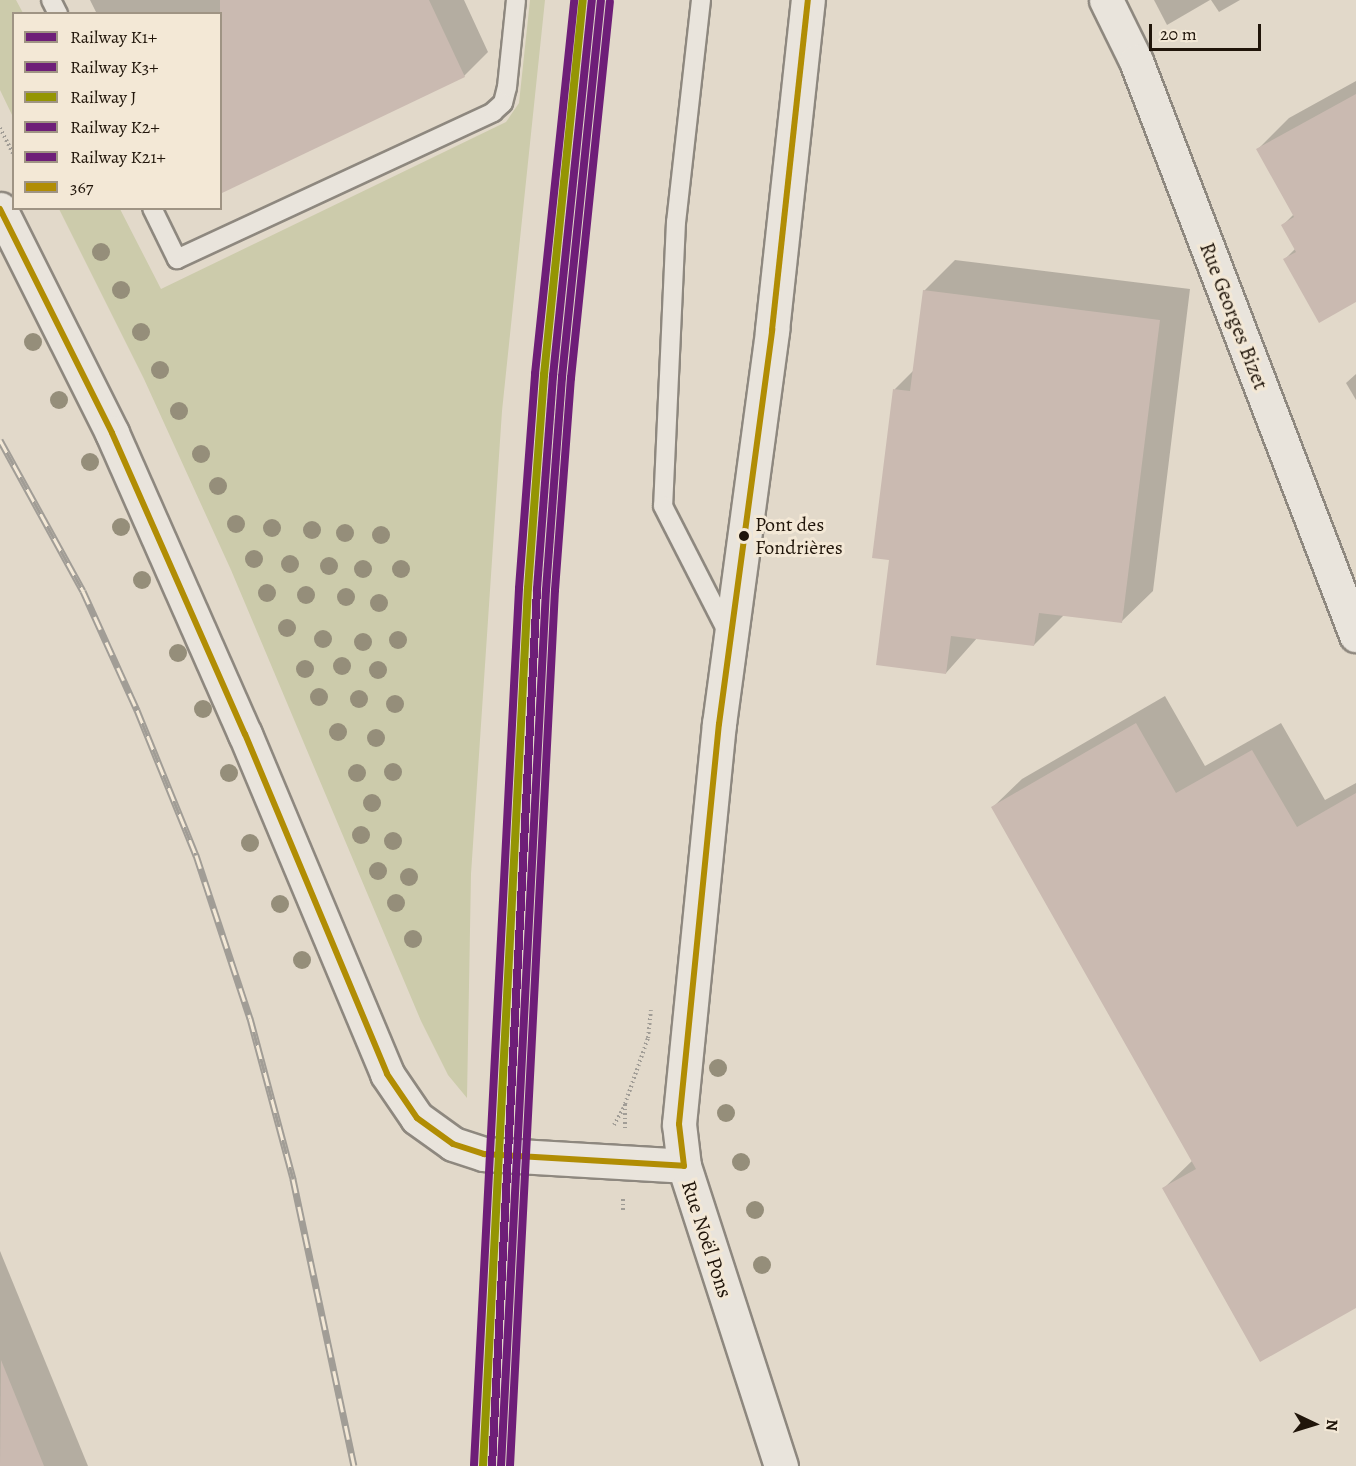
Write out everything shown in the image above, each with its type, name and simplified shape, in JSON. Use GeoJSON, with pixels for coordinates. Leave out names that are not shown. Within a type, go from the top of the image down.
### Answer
{"type":"FeatureCollection","features":[{"type":"Feature","properties":{"kind":"street"},"geometry":{"type":"LineString","coordinates":[[684,1166],[679,1124],[686,1042],[730,636],[772,330],[808,0]]}},
{"type":"Feature","properties":{"kind":"street","name":"Rue Georges Bizet"},"geometry":{"type":"LineString","coordinates":[[1106,0],[1136,61],[1356,635]]}},
{"type":"Feature","properties":{"kind":"street","name":"Rue Noël Pons"},"geometry":{"type":"LineString","coordinates":[[0,209],[112,433],[245,734],[387,1074],[417,1118],[453,1144],[484,1154],[684,1166],[780,1466]]}},
{"type":"Feature","properties":{"kind":"lane"},"geometry":{"type":"LineString","coordinates":[[154,210],[177,259],[493,112],[503,103],[507,87],[516,0]]}},
{"type":"Feature","properties":{"kind":"lane"},"geometry":{"type":"LineString","coordinates":[[701,0],[676,222],[663,506],[730,636]]}},
{"type":"Feature","properties":{"kind":"path"},"geometry":{"type":"LineString","coordinates":[[0,128],[12,151]]}},
{"type":"Feature","properties":{"kind":"path"},"geometry":{"type":"LineString","coordinates":[[623,1210],[625,1104],[648,1038]]}},
{"type":"Feature","properties":{"kind":"green space"},"geometry":{"type":"Polygon","coordinates":[[[0,0],[16,0],[22,12],[12,12],[12,115],[0,90],[0,0]]]}},
{"type":"Feature","properties":{"kind":"green space"},"geometry":{"type":"Polygon","coordinates":[[[530,0],[545,0],[502,411],[471,874],[467,1098],[448,1075],[421,1021],[231,570],[144,379],[60,210],[121,210],[161,289],[506,122],[519,103],[530,0]]]}},
{"type":"Feature","properties":{"kind":"building"},"geometry":{"type":"Polygon","coordinates":[[[220,0],[429,0],[465,77],[222,193],[222,12],[220,12],[220,0]]]}},
{"type":"Feature","properties":{"kind":"building"},"geometry":{"type":"Polygon","coordinates":[[[1356,94],[1356,302],[1319,323],[1283,259],[1296,252],[1281,225],[1294,217],[1256,149],[1356,94]]]}},
{"type":"Feature","properties":{"kind":"building"},"geometry":{"type":"Polygon","coordinates":[[[923,290],[1160,320],[1122,623],[1039,613],[1034,646],[951,636],[946,674],[876,665],[889,560],[872,558],[893,389],[910,391],[923,290]]]}},
{"type":"Feature","properties":{"kind":"building"},"geometry":{"type":"Polygon","coordinates":[[[1136,723],[1176,793],[1252,750],[1297,827],[1356,793],[1356,1308],[1260,1362],[1162,1188],[1196,1169],[991,807],[1136,723]]]}},
{"type":"Feature","properties":{"kind":"building"},"geometry":{"type":"Polygon","coordinates":[[[1,1360],[44,1466],[0,1466],[1,1360]]]}},
{"type":"Feature","properties":{"kind":"railway"},"geometry":{"type":"LineString","coordinates":[[0,440],[83,591],[137,710],[196,855],[250,1018],[293,1179],[354,1466]]}},
{"type":"Feature","properties":{"kind":"rail line","name":"K21+"},"geometry":{"type":"LineString","coordinates":[[474,1465],[519,588],[535,374],[574,0]]}},
{"type":"Feature","properties":{"kind":"rail line","name":"J"},"geometry":{"type":"LineString","coordinates":[[483,1466],[528,588],[544,375],[583,0]]}},
{"type":"Feature","properties":{"kind":"rail line","name":"K1+"},"geometry":{"type":"LineString","coordinates":[[492,1466],[537,589],[553,376],[592,0]]}},
{"type":"Feature","properties":{"kind":"rail line","name":"K3+"},"geometry":{"type":"LineString","coordinates":[[501,1466],[546,590],[562,377],[601,1]]}},
{"type":"Feature","properties":{"kind":"rail line","name":"K2+"},"geometry":{"type":"LineString","coordinates":[[510,1466],[555,590],[571,378],[610,2]]}},
{"type":"Feature","properties":{"kind":"transit line","name":"367"},"geometry":{"type":"LineString","coordinates":[[684,1166],[679,1124],[719,724],[772,330],[808,0]]}},
{"type":"Feature","properties":{"kind":"transit line","name":"367"},"geometry":{"type":"LineString","coordinates":[[0,209],[112,433],[245,734],[387,1074],[417,1118],[453,1144],[484,1154],[684,1166]]}},
{"type":"Feature","properties":{"kind":"place","name":"Pont des Fondrières"},"geometry":{"type":"Point","coordinates":[744,536]}}]}
